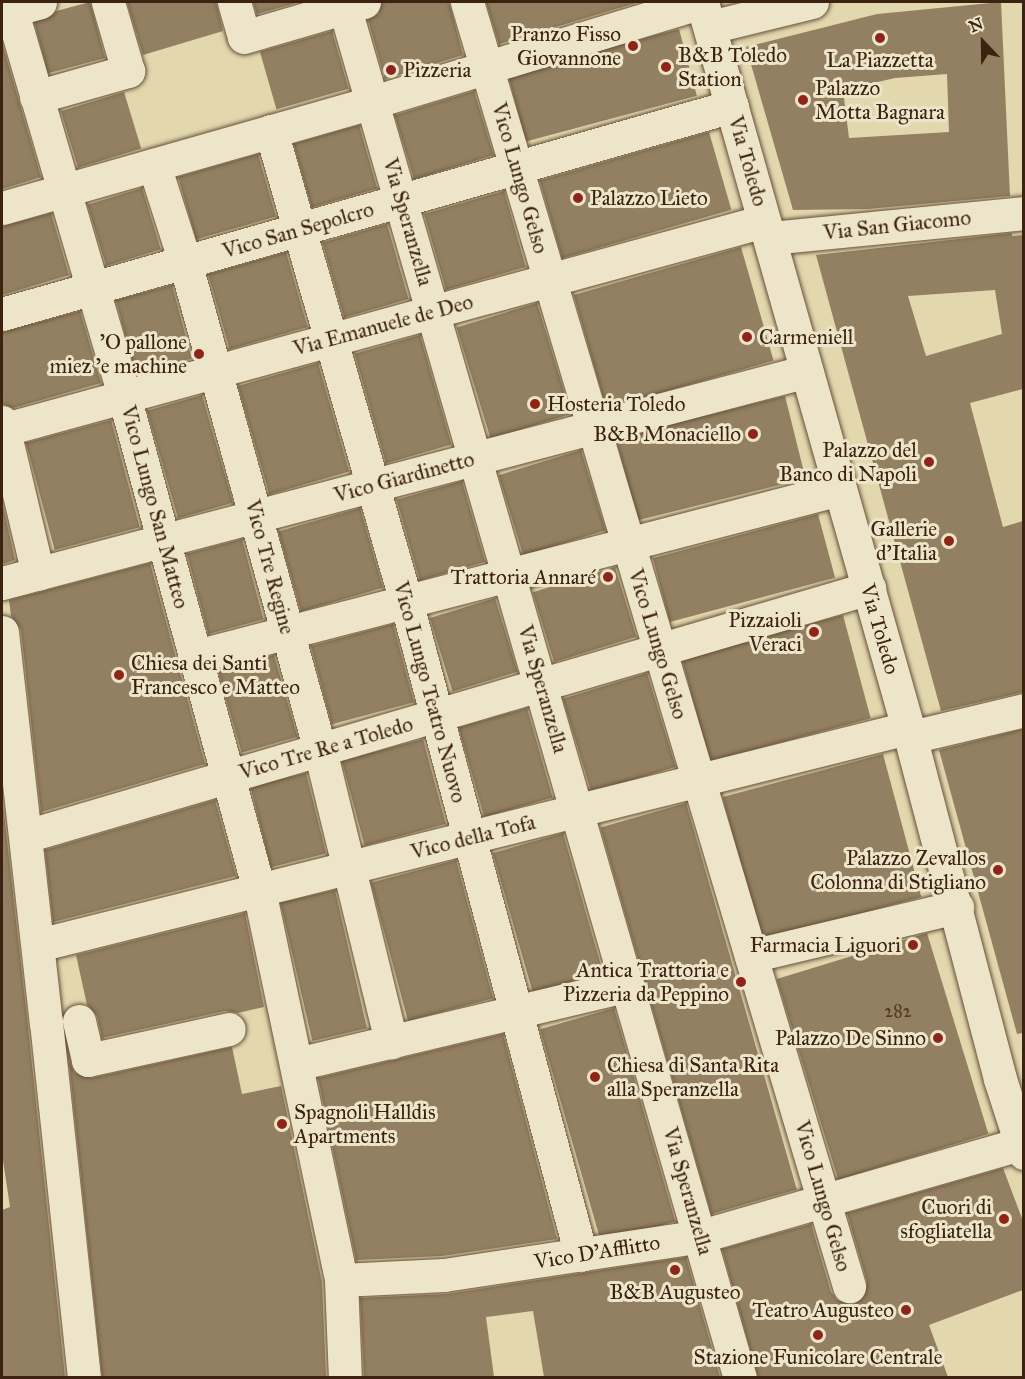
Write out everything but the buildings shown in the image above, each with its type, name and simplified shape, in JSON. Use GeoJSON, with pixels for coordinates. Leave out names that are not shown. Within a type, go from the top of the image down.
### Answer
{"type":"FeatureCollection","features":[{"type":"Feature","properties":{"kind":"street"},"geometry":{"type":"LineString","coordinates":[[36,97],[128,71],[108,2]]}},
{"type":"Feature","properties":{"kind":"street"},"geometry":{"type":"LineString","coordinates":[[234,2],[244,37],[351,3]]}},
{"type":"Feature","properties":{"kind":"street","name":"Vico Lungo Gelso"},"geometry":{"type":"LineString","coordinates":[[467,2],[849,1286]]}},
{"type":"Feature","properties":{"kind":"street"},"geometry":{"type":"LineString","coordinates":[[2,208],[373,102],[487,65],[705,10],[812,2]]}},
{"type":"Feature","properties":{"kind":"street","name":"Via Speranzella"},"geometry":{"type":"LineString","coordinates":[[351,3],[373,102],[401,201],[740,1377]]}},
{"type":"Feature","properties":{"kind":"street","name":"Vico Lungo San Matteo"},"geometry":{"type":"LineString","coordinates":[[20,4],[36,97],[64,190],[105,285],[124,396],[230,776],[259,890],[288,1017],[341,1280],[345,1377]]}},
{"type":"Feature","properties":{"kind":"street","name":"Via Toledo"},"geometry":{"type":"LineString","coordinates":[[705,10],[910,733],[1022,1148]]}},
{"type":"Feature","properties":{"kind":"street","name":"Vico San Sepolcro"},"geometry":{"type":"LineString","coordinates":[[2,315],[732,106]]}},
{"type":"Feature","properties":{"kind":"street","name":"Vico Lungo Teatro Nuovo"},"geometry":{"type":"LineString","coordinates":[[271,131],[406,601],[469,837],[519,1011],[581,1255]]}},
{"type":"Feature","properties":{"kind":"street","name":"Vico Tre Regine"},"geometry":{"type":"LineString","coordinates":[[154,165],[216,370],[320,750],[391,1042]]}},
{"type":"Feature","properties":{"kind":"street","name":"Via San Giacomo"},"geometry":{"type":"LineString","coordinates":[[767,229],[1023,213]]}},
{"type":"Feature","properties":{"kind":"street","name":"Via Emanuele de Deo"},"geometry":{"type":"LineString","coordinates":[[2,428],[550,279],[767,229]]}},
{"type":"Feature","properties":{"kind":"street","name":"Vico Giardinetto"},"geometry":{"type":"LineString","coordinates":[[2,583],[807,371]]}},
{"type":"Feature","properties":{"kind":"street"},"geometry":{"type":"LineString","coordinates":[[2,428],[38,573]]}},
{"type":"Feature","properties":{"kind":"street"},"geometry":{"type":"LineString","coordinates":[[196,656],[840,489]]}},
{"type":"Feature","properties":{"kind":"street","name":"Vico Tre Re a Toledo"},"geometry":{"type":"LineString","coordinates":[[26,836],[869,588]]}},
{"type":"Feature","properties":{"kind":"street"},"geometry":{"type":"LineString","coordinates":[[2,632],[84,1377]]}},
{"type":"Feature","properties":{"kind":"street","name":"Vico della Tofa"},"geometry":{"type":"LineString","coordinates":[[38,945],[699,781],[910,733],[1023,711]]}},
{"type":"Feature","properties":{"kind":"street"},"geometry":{"type":"LineString","coordinates":[[751,956],[957,907]]}},
{"type":"Feature","properties":{"kind":"street"},"geometry":{"type":"LineString","coordinates":[[297,1064],[628,985]]}},
{"type":"Feature","properties":{"kind":"street"},"geometry":{"type":"LineString","coordinates":[[80,1021],[88,1060],[229,1029]]}},
{"type":"Feature","properties":{"kind":"street","name":"Vico D'Afflitto"},"geometry":{"type":"LineString","coordinates":[[341,1280],[444,1275],[701,1236],[1022,1148]]}},
{"type":"Feature","properties":{"kind":"place","name":"La Piazzetta"},"geometry":{"type":"Point","coordinates":[880,38]}},
{"type":"Feature","properties":{"kind":"place","name":"Pranzo Fisso Giovannone"},"geometry":{"type":"Point","coordinates":[633,46]}},
{"type":"Feature","properties":{"kind":"place","name":"B&B Toledo Station"},"geometry":{"type":"Point","coordinates":[666,67]}},
{"type":"Feature","properties":{"kind":"place","name":"Pizzeria"},"geometry":{"type":"Point","coordinates":[391,70]}},
{"type":"Feature","properties":{"kind":"place","name":"Palazzo Motta Bagnara"},"geometry":{"type":"Point","coordinates":[803,100]}},
{"type":"Feature","properties":{"kind":"place","name":"Palazzo Lieto"},"geometry":{"type":"Point","coordinates":[578,198]}},
{"type":"Feature","properties":{"kind":"place","name":"Carmeniell"},"geometry":{"type":"Point","coordinates":[747,337]}},
{"type":"Feature","properties":{"kind":"place","name":"'O pallone miez 'e machine"},"geometry":{"type":"Point","coordinates":[199,354]}},
{"type":"Feature","properties":{"kind":"place","name":"Hosteria Toledo"},"geometry":{"type":"Point","coordinates":[535,404]}},
{"type":"Feature","properties":{"kind":"place","name":"B&B Monaciello"},"geometry":{"type":"Point","coordinates":[753,434]}},
{"type":"Feature","properties":{"kind":"place","name":"Palazzo del Banco di Napoli"},"geometry":{"type":"Point","coordinates":[929,462]}},
{"type":"Feature","properties":{"kind":"place","name":"Gallerie d'Italia"},"geometry":{"type":"Point","coordinates":[949,541]}},
{"type":"Feature","properties":{"kind":"place","name":"Trattoria Annaré"},"geometry":{"type":"Point","coordinates":[608,577]}},
{"type":"Feature","properties":{"kind":"place","name":"Pizzaioli Veraci"},"geometry":{"type":"Point","coordinates":[814,632]}},
{"type":"Feature","properties":{"kind":"place","name":"Chiesa dei Santi Francesco e Matteo"},"geometry":{"type":"Point","coordinates":[119,675]}},
{"type":"Feature","properties":{"kind":"place","name":"Palazzo Zevallos Colonna di Stigliano"},"geometry":{"type":"Point","coordinates":[998,870]}},
{"type":"Feature","properties":{"kind":"place","name":"Farmacia Liguori"},"geometry":{"type":"Point","coordinates":[913,945]}},
{"type":"Feature","properties":{"kind":"place","name":"Antica Trattoria e Pizzeria da Peppino"},"geometry":{"type":"Point","coordinates":[741,982]}},
{"type":"Feature","properties":{"kind":"place","name":"Palazzo De Sinno"},"geometry":{"type":"Point","coordinates":[938,1038]}},
{"type":"Feature","properties":{"kind":"place","name":"Chiesa di Santa Rita alla Speranzella"},"geometry":{"type":"Point","coordinates":[595,1077]}},
{"type":"Feature","properties":{"kind":"place","name":"Spagnoli Halldis Apartments"},"geometry":{"type":"Point","coordinates":[282,1124]}},
{"type":"Feature","properties":{"kind":"place","name":"Cuori di sfogliatella"},"geometry":{"type":"Point","coordinates":[1004,1219]}},
{"type":"Feature","properties":{"kind":"place","name":"B&B Augusteo"},"geometry":{"type":"Point","coordinates":[675,1270]}},
{"type":"Feature","properties":{"kind":"place","name":"Teatro Augusteo"},"geometry":{"type":"Point","coordinates":[906,1310]}},
{"type":"Feature","properties":{"kind":"place","name":"Stazione Funicolare Centrale"},"geometry":{"type":"Point","coordinates":[818,1335]}}]}
